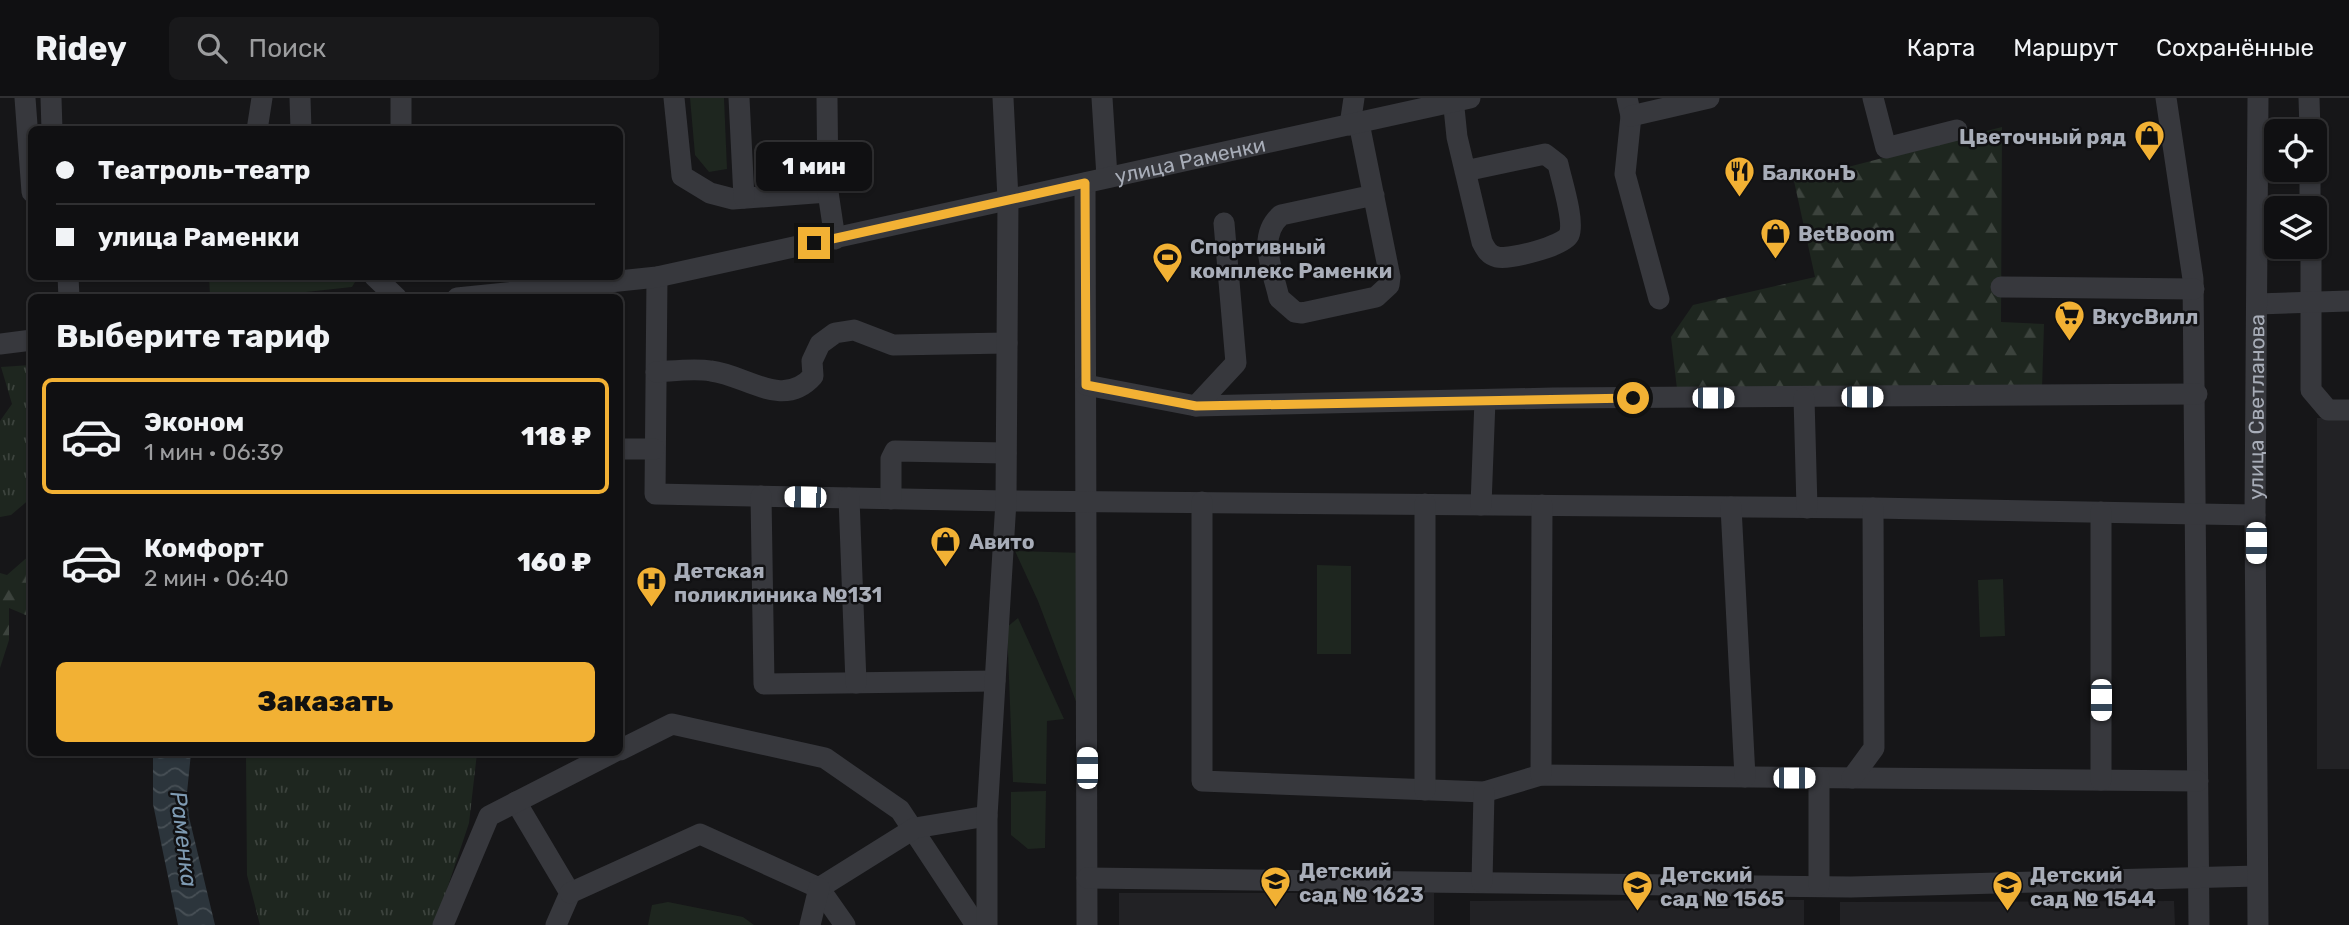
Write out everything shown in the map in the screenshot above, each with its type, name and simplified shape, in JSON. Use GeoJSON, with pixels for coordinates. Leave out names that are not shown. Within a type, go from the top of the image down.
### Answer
{"type":"FeatureCollection","features":[{"type":"Feature","properties":{"kind":"street"},"geometry":{"type":"LineString","coordinates":[[25,98],[28,138]]}},
{"type":"Feature","properties":{"kind":"street"},"geometry":{"type":"LineString","coordinates":[[51,98],[52,126]]}},
{"type":"Feature","properties":{"kind":"street"},"geometry":{"type":"LineString","coordinates":[[258,126],[262,98]]}},
{"type":"Feature","properties":{"kind":"street"},"geometry":{"type":"LineString","coordinates":[[300,98],[301,126]]}},
{"type":"Feature","properties":{"kind":"street"},"geometry":{"type":"LineString","coordinates":[[401,98],[401,126]]}},
{"type":"Feature","properties":{"kind":"street"},"geometry":{"type":"LineString","coordinates":[[674,98],[682,176],[710,193],[733,199],[828,192]]}},
{"type":"Feature","properties":{"kind":"street"},"geometry":{"type":"LineString","coordinates":[[739,98],[744,198]]}},
{"type":"Feature","properties":{"kind":"street"},"geometry":{"type":"LineString","coordinates":[[827,98],[828,192],[835,239]]}},
{"type":"Feature","properties":{"kind":"street"},"geometry":{"type":"LineString","coordinates":[[987,925],[987,816],[1006,501],[1008,199],[1003,98]]}},
{"type":"Feature","properties":{"kind":"street"},"geometry":{"type":"LineString","coordinates":[[1102,98],[1107,177]]}},
{"type":"Feature","properties":{"kind":"street"},"geometry":{"type":"LineString","coordinates":[[1354,98],[1355,124],[1374,195],[1389,285],[1376,297],[1295,312],[1279,298],[1266,240],[1274,221],[1281,215],[1374,195]]}},
{"type":"Feature","properties":{"kind":"street"},"geometry":{"type":"LineString","coordinates":[[1659,299],[1625,174],[1629,107],[1709,98]]}},
{"type":"Feature","properties":{"kind":"street"},"geometry":{"type":"LineString","coordinates":[[1873,98],[1885,148],[1957,130]]}},
{"type":"Feature","properties":{"kind":"street"},"geometry":{"type":"LineString","coordinates":[[2166,98],[2194,289],[2197,394],[2199,925]]}},
{"type":"Feature","properties":{"kind":"street","name":"улица Светланова"},"geometry":{"type":"LineString","coordinates":[[2258,98],[2258,925]]}},
{"type":"Feature","properties":{"kind":"street"},"geometry":{"type":"LineString","coordinates":[[2309,98],[2309,119]]}},
{"type":"Feature","properties":{"kind":"street"},"geometry":{"type":"LineString","coordinates":[[1459,99],[1465,171],[1482,242],[1487,252],[1505,258],[1560,244],[1569,235],[1570,223],[1558,164],[1545,153],[1465,171]]}},
{"type":"Feature","properties":{"kind":"street","name":"улица Раменки"},"geometry":{"type":"LineString","coordinates":[[495,294],[657,277],[1459,99]]}},
{"type":"Feature","properties":{"kind":"street"},"geometry":{"type":"LineString","coordinates":[[1085,183],[1087,925]]}},
{"type":"Feature","properties":{"kind":"street"},"geometry":{"type":"LineString","coordinates":[[1196,406],[1236,363],[1224,223]]}},
{"type":"Feature","properties":{"kind":"street"},"geometry":{"type":"LineString","coordinates":[[2311,259],[2311,390],[2328,410],[2349,410]]}},
{"type":"Feature","properties":{"kind":"street"},"geometry":{"type":"LineString","coordinates":[[657,277],[654,494],[1006,501],[1873,508],[2256,515]]}},
{"type":"Feature","properties":{"kind":"street"},"geometry":{"type":"LineString","coordinates":[[378,280],[393,294]]}},
{"type":"Feature","properties":{"kind":"street"},"geometry":{"type":"LineString","coordinates":[[2001,287],[2194,289]]}},
{"type":"Feature","properties":{"kind":"street"},"geometry":{"type":"LineString","coordinates":[[2257,304],[2349,301]]}},
{"type":"Feature","properties":{"kind":"street"},"geometry":{"type":"LineString","coordinates":[[656,372],[711,370],[778,392],[803,387],[813,376],[812,361],[820,344],[835,333],[854,330],[893,345],[1007,343]]}},
{"type":"Feature","properties":{"kind":"street"},"geometry":{"type":"LineString","coordinates":[[0,344],[28,340]]}},
{"type":"Feature","properties":{"kind":"street"},"geometry":{"type":"LineString","coordinates":[[1086,385],[1196,406],[1485,400],[2197,394]]}},
{"type":"Feature","properties":{"kind":"street"},"geometry":{"type":"LineString","coordinates":[[1804,398],[1807,508]]}},
{"type":"Feature","properties":{"kind":"street"},"geometry":{"type":"LineString","coordinates":[[1481,505],[1485,400]]}},
{"type":"Feature","properties":{"kind":"street"},"geometry":{"type":"LineString","coordinates":[[623,449],[654,449]]}},
{"type":"Feature","properties":{"kind":"street"},"geometry":{"type":"LineString","coordinates":[[891,499],[891,459],[895,452],[1006,453]]}},
{"type":"Feature","properties":{"kind":"street"},"geometry":{"type":"LineString","coordinates":[[761,496],[764,684],[995,681]]}},
{"type":"Feature","properties":{"kind":"street"},"geometry":{"type":"LineString","coordinates":[[849,498],[856,683]]}},
{"type":"Feature","properties":{"kind":"street"},"geometry":{"type":"LineString","coordinates":[[1202,502],[1202,781],[1483,792],[1541,775],[2198,781]]}},
{"type":"Feature","properties":{"kind":"street"},"geometry":{"type":"LineString","coordinates":[[1425,504],[1425,790]]}},
{"type":"Feature","properties":{"kind":"street"},"geometry":{"type":"LineString","coordinates":[[1541,775],[1542,505]]}},
{"type":"Feature","properties":{"kind":"street"},"geometry":{"type":"LineString","coordinates":[[1731,507],[1745,777]]}},
{"type":"Feature","properties":{"kind":"street"},"geometry":{"type":"LineString","coordinates":[[1852,778],[1874,748],[1873,508]]}},
{"type":"Feature","properties":{"kind":"street"},"geometry":{"type":"LineString","coordinates":[[2101,512],[2101,780]]}},
{"type":"Feature","properties":{"kind":"street"},"geometry":{"type":"LineString","coordinates":[[623,748],[672,724],[825,758],[900,810],[915,828],[976,925]]}},
{"type":"Feature","properties":{"kind":"street"},"geometry":{"type":"LineString","coordinates":[[443,925],[489,816],[606,756]]}},
{"type":"Feature","properties":{"kind":"street"},"geometry":{"type":"LineString","coordinates":[[1819,778],[1819,886]]}},
{"type":"Feature","properties":{"kind":"street"},"geometry":{"type":"LineString","coordinates":[[1482,882],[1483,792]]}},
{"type":"Feature","properties":{"kind":"street"},"geometry":{"type":"LineString","coordinates":[[516,802],[570,893]]}},
{"type":"Feature","properties":{"kind":"street"},"geometry":{"type":"LineString","coordinates":[[810,925],[819,888],[915,828],[987,816]]}},
{"type":"Feature","properties":{"kind":"street"},"geometry":{"type":"LineString","coordinates":[[556,925],[570,893],[700,834],[819,888],[845,925]]}},
{"type":"Feature","properties":{"kind":"street"},"geometry":{"type":"LineString","coordinates":[[1087,878],[1819,886],[2257,876]]}},
{"type":"Feature","properties":{"kind":"shaded area"},"geometry":{"type":"Polygon","coordinates":[[[2317,418],[2349,418],[2349,769],[2317,769],[2317,418]]]}},
{"type":"Feature","properties":{"kind":"shaded area","name":"Детский сад № 1623"},"geometry":{"type":"Polygon","coordinates":[[[1119,893],[1434,893],[1434,925],[1119,925],[1119,893]]]}},
{"type":"Feature","properties":{"kind":"shaded area","name":"Детский сад № 1565"},"geometry":{"type":"Polygon","coordinates":[[[1804,900],[1804,925],[1470,925],[1470,901],[1804,900]]]}},
{"type":"Feature","properties":{"kind":"shaded area","name":"Детский сад № 1544"},"geometry":{"type":"Polygon","coordinates":[[[2174,901],[2175,925],[1840,925],[1840,902],[2174,901]]]}},
{"type":"Feature","properties":{"kind":"green space"},"geometry":{"type":"Polygon","coordinates":[[[690,98],[724,98],[727,169],[709,172],[695,155],[690,98]]]}},
{"type":"Feature","properties":{"kind":"green space"},"geometry":{"type":"Polygon","coordinates":[[[2002,127],[2001,322],[2044,324],[2042,388],[1677,389],[1671,337],[1693,305],[1815,277],[1794,181],[2002,127]]]}},
{"type":"Feature","properties":{"kind":"green space"},"geometry":{"type":"Polygon","coordinates":[[[209,280],[356,280],[352,287],[288,294],[210,294],[209,280]]]}},
{"type":"Feature","properties":{"kind":"green space"},"geometry":{"type":"Polygon","coordinates":[[[28,365],[28,501],[11,515],[0,517],[0,421],[12,404],[1,367],[28,365]]]}},
{"type":"Feature","properties":{"kind":"green space"},"geometry":{"type":"Polygon","coordinates":[[[1015,551],[1086,553],[1086,728],[1038,601],[1015,551]]]}},
{"type":"Feature","properties":{"kind":"green space"},"geometry":{"type":"Polygon","coordinates":[[[28,557],[28,616],[9,608],[9,640],[0,668],[0,573],[7,575],[28,557]]]}},
{"type":"Feature","properties":{"kind":"green space"},"geometry":{"type":"Polygon","coordinates":[[[1317,565],[1351,566],[1351,654],[1317,654],[1317,565]]]}},
{"type":"Feature","properties":{"kind":"green space"},"geometry":{"type":"Polygon","coordinates":[[[2003,579],[2005,636],[1980,637],[1978,580],[2003,579]]]}},
{"type":"Feature","properties":{"kind":"green space"},"geometry":{"type":"Polygon","coordinates":[[[1018,618],[1064,719],[1047,721],[1046,784],[1013,782],[1007,627],[1018,618]]]}},
{"type":"Feature","properties":{"kind":"green space"},"geometry":{"type":"Polygon","coordinates":[[[246,756],[477,756],[469,823],[435,925],[260,925],[247,875],[246,756]]]}},
{"type":"Feature","properties":{"kind":"green space"},"geometry":{"type":"Polygon","coordinates":[[[1046,791],[1045,848],[1028,849],[1011,835],[1011,792],[1046,791]]]}},
{"type":"Feature","properties":{"kind":"green space"},"geometry":{"type":"Polygon","coordinates":[[[668,902],[743,917],[754,925],[648,925],[652,905],[668,902]]]}},
{"type":"Feature","properties":{"kind":"water","name":"Раменка"},"geometry":{"type":"Polygon","coordinates":[[[153,756],[191,756],[187,793],[189,817],[215,925],[178,925],[153,804],[153,756]]]}},
{"type":"Feature","properties":{"kind":"place","name":"Цветочный ряд"},"geometry":{"type":"Point","coordinates":[2149,163]}},
{"type":"Feature","properties":{"kind":"place","name":"БалконЪ"},"geometry":{"type":"Point","coordinates":[1739,199]}},
{"type":"Feature","properties":{"kind":"place","name":"BetBoom"},"geometry":{"type":"Point","coordinates":[1775,260]}},
{"type":"Feature","properties":{"kind":"place","name":"Спортивный комплекс Раменки"},"geometry":{"type":"Point","coordinates":[1167,285]}},
{"type":"Feature","properties":{"kind":"place","name":"ВкусВилл"},"geometry":{"type":"Point","coordinates":[2069,343]}},
{"type":"Feature","properties":{"kind":"place","name":"Авито"},"geometry":{"type":"Point","coordinates":[946,568]}},
{"type":"Feature","properties":{"kind":"place","name":"Детская поликлиника №131"},"geometry":{"type":"Point","coordinates":[651,609]}},
{"type":"Feature","properties":{"kind":"place","name":"Детский сад № 1623"},"geometry":{"type":"Point","coordinates":[1276,909]}},
{"type":"Feature","properties":{"kind":"place","name":"Детский сад № 1565"},"geometry":{"type":"Point","coordinates":[1637,913]}},
{"type":"Feature","properties":{"kind":"place","name":"Детский сад № 1544"},"geometry":{"type":"Point","coordinates":[2007,913]}},
{"type":"Feature","properties":{"kind":"route"},"geometry":{"type":"LineString","coordinates":[[814,243],[1085,183],[1086,385],[1196,406],[1633,398]]}}]}
